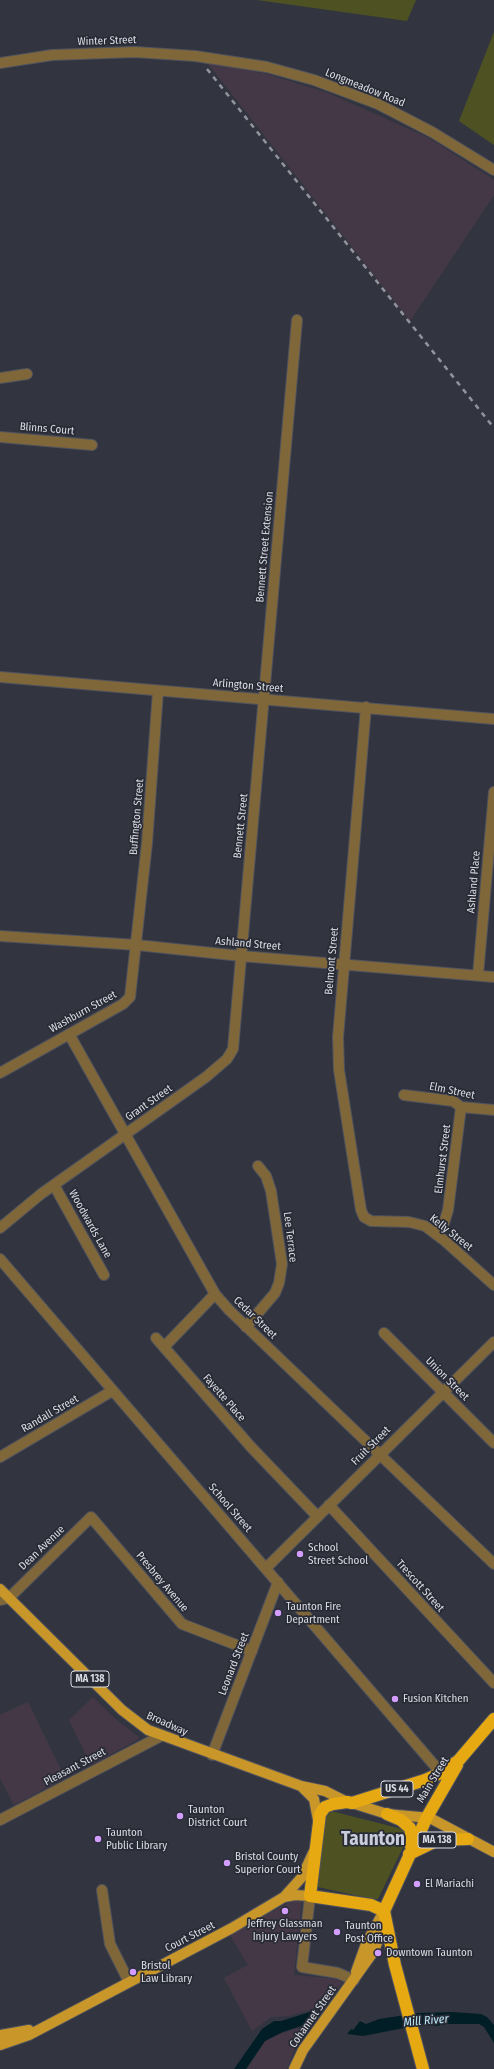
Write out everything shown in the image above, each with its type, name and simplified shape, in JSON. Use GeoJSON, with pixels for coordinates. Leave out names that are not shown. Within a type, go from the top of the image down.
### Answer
{"type":"FeatureCollection","features":[{"type":"Feature","properties":{"kind":"highway","name":"Main Street"},"geometry":{"type":"LineString","coordinates":[[427,1817],[463,1755],[494,1719]]}},
{"type":"Feature","properties":{"kind":"highway","name":"Main Street"},"geometry":{"type":"LineString","coordinates":[[350,1802],[425,1780],[441,1773],[463,1755]]}},
{"type":"Feature","properties":{"kind":"highway"},"geometry":{"type":"LineString","coordinates":[[436,1800],[442,1784],[441,1773]]}},
{"type":"Feature","properties":{"kind":"highway","name":"US 44"},"geometry":{"type":"LineString","coordinates":[[318,1820],[321,1811],[325,1807],[333,1804],[350,1802]]}},
{"type":"Feature","properties":{"kind":"highway"},"geometry":{"type":"LineString","coordinates":[[387,1814],[404,1822],[411,1831],[412,1838],[409,1854]]}},
{"type":"Feature","properties":{"kind":"highway","name":"US 44"},"geometry":{"type":"LineString","coordinates":[[384,1911],[427,1817]]}},
{"type":"Feature","properties":{"kind":"highway"},"geometry":{"type":"LineString","coordinates":[[318,1820],[310,1896],[371,1905],[384,1911],[407,2011],[423,2069]]}},
{"type":"Feature","properties":{"kind":"highway","name":"MA 138"},"geometry":{"type":"LineString","coordinates":[[409,1854],[438,1840],[468,1838]]}},
{"type":"Feature","properties":{"kind":"main road","name":"Broadway"},"geometry":{"type":"LineString","coordinates":[[0,1588],[4,1599],[137,1723],[160,1736],[301,1786],[319,1789],[350,1802]]}},
{"type":"Feature","properties":{"kind":"main road","name":"Broadway"},"geometry":{"type":"LineString","coordinates":[[301,1786],[314,1799],[318,1820]]}},
{"type":"Feature","properties":{"kind":"main road","name":"MA 138"},"geometry":{"type":"LineString","coordinates":[[350,1802],[387,1814],[427,1817],[494,1852]]}},
{"type":"Feature","properties":{"kind":"main road","name":"Court Street"},"geometry":{"type":"LineString","coordinates":[[0,2046],[22,2038],[232,1928],[284,1897],[302,1877],[315,1848]]}},
{"type":"Feature","properties":{"kind":"main road","name":"Court Street"},"geometry":{"type":"LineString","coordinates":[[284,1897],[295,1895],[310,1896]]}},
{"type":"Feature","properties":{"kind":"main road","name":"Cohannet Street"},"geometry":{"type":"LineString","coordinates":[[294,2069],[303,2050],[354,1980],[366,1944],[384,1911]]}},
{"type":"Feature","properties":{"kind":"main road","name":"Court Street"},"geometry":{"type":"LineString","coordinates":[[0,2035],[41,2027]]}},
{"type":"Feature","properties":{"kind":"street","name":"Winter Street"},"geometry":{"type":"LineString","coordinates":[[0,63],[52,55],[114,52],[156,52],[214,58]]}},
{"type":"Feature","properties":{"kind":"street","name":"Longmeadow Road"},"geometry":{"type":"LineString","coordinates":[[214,58],[283,71],[362,98],[408,119],[494,170]]}},
{"type":"Feature","properties":{"kind":"street","name":"Bennett Street Extension"},"geometry":{"type":"LineString","coordinates":[[263,699],[297,320]]}},
{"type":"Feature","properties":{"kind":"street"},"geometry":{"type":"LineString","coordinates":[[0,378],[27,374]]}},
{"type":"Feature","properties":{"kind":"street","name":"Blinns Court"},"geometry":{"type":"LineString","coordinates":[[0,437],[92,445]]}},
{"type":"Feature","properties":{"kind":"street","name":"Arlington Street"},"geometry":{"type":"LineString","coordinates":[[0,677],[494,719]]}},
{"type":"Feature","properties":{"kind":"street","name":"Buffington Street"},"geometry":{"type":"LineString","coordinates":[[137,945],[147,843],[158,690]]}},
{"type":"Feature","properties":{"kind":"street","name":"Bennett Street"},"geometry":{"type":"LineString","coordinates":[[241,956],[263,699]]}},
{"type":"Feature","properties":{"kind":"street","name":"Belmont Street"},"geometry":{"type":"LineString","coordinates":[[363,1215],[360,1204],[339,1066],[338,1037],[366,707]]}},
{"type":"Feature","properties":{"kind":"street","name":"Ashland Place"},"geometry":{"type":"LineString","coordinates":[[478,975],[494,792]]}},
{"type":"Feature","properties":{"kind":"street","name":"Ashland Street"},"geometry":{"type":"LineString","coordinates":[[0,936],[137,945],[241,956],[494,977]]}},
{"type":"Feature","properties":{"kind":"street","name":"Washburn Street"},"geometry":{"type":"LineString","coordinates":[[0,1073],[129,999],[132,992],[137,945]]}},
{"type":"Feature","properties":{"kind":"street","name":"Grant Street"},"geometry":{"type":"LineString","coordinates":[[0,1228],[54,1184],[206,1077],[230,1056],[234,1042],[241,956]]}},
{"type":"Feature","properties":{"kind":"street","name":"Cedar Street"},"geometry":{"type":"LineString","coordinates":[[69,1034],[215,1294],[246,1327],[494,1564]]}},
{"type":"Feature","properties":{"kind":"street","name":"Elm Street"},"geometry":{"type":"LineString","coordinates":[[404,1095],[452,1101],[461,1107],[494,1110]]}},
{"type":"Feature","properties":{"kind":"street","name":"Elmhurst Street"},"geometry":{"type":"LineString","coordinates":[[435,1233],[444,1223],[449,1202],[461,1107]]}},
{"type":"Feature","properties":{"kind":"street","name":"Lee Terrace"},"geometry":{"type":"LineString","coordinates":[[246,1327],[275,1293],[279,1283],[282,1264],[271,1191],[266,1176],[258,1166]]}},
{"type":"Feature","properties":{"kind":"street","name":"Woodwards Lane"},"geometry":{"type":"LineString","coordinates":[[54,1184],[104,1275]]}},
{"type":"Feature","properties":{"kind":"street","name":"Kelly Street"},"geometry":{"type":"LineString","coordinates":[[363,1215],[375,1222],[403,1221],[420,1224],[435,1233],[494,1285]]}},
{"type":"Feature","properties":{"kind":"street","name":"School Street"},"geometry":{"type":"LineString","coordinates":[[0,1259],[441,1773]]}},
{"type":"Feature","properties":{"kind":"street"},"geometry":{"type":"LineString","coordinates":[[164,1347],[215,1294]]}},
{"type":"Feature","properties":{"kind":"street","name":"Union Street"},"geometry":{"type":"LineString","coordinates":[[384,1333],[494,1443]]}},
{"type":"Feature","properties":{"kind":"street","name":"Fayette Place"},"geometry":{"type":"LineString","coordinates":[[156,1338],[251,1447],[317,1516]]}},
{"type":"Feature","properties":{"kind":"street","name":"Fruit Street"},"geometry":{"type":"LineString","coordinates":[[266,1568],[494,1342]]}},
{"type":"Feature","properties":{"kind":"street","name":"Randall Street"},"geometry":{"type":"LineString","coordinates":[[0,1457],[112,1391]]}},
{"type":"Feature","properties":{"kind":"street","name":"Trescott Street"},"geometry":{"type":"LineString","coordinates":[[329,1505],[494,1683]]}},
{"type":"Feature","properties":{"kind":"street","name":"Dean Avenue"},"geometry":{"type":"LineString","coordinates":[[4,1599],[91,1517]]}},
{"type":"Feature","properties":{"kind":"street","name":"Presbrey Avenue"},"geometry":{"type":"LineString","coordinates":[[91,1517],[182,1624],[252,1651]]}},
{"type":"Feature","properties":{"kind":"street","name":"Leonard Street"},"geometry":{"type":"LineString","coordinates":[[212,1755],[278,1582]]}},
{"type":"Feature","properties":{"kind":"street","name":"Pleasant Street"},"geometry":{"type":"LineString","coordinates":[[0,1820],[160,1736]]}},
{"type":"Feature","properties":{"kind":"street"},"geometry":{"type":"LineString","coordinates":[[102,1890],[110,1944],[129,1982]]}},
{"type":"Feature","properties":{"kind":"street"},"geometry":{"type":"LineString","coordinates":[[310,1896],[302,1967],[335,1972],[354,1980]]}},
{"type":"Feature","properties":{"kind":"shaded area"},"geometry":{"type":"Polygon","coordinates":[[[206,61],[263,73],[328,93],[429,138],[494,180],[494,195],[410,321],[206,61]]]}},
{"type":"Feature","properties":{"kind":"shaded area"},"geometry":{"type":"Polygon","coordinates":[[[93,1697],[114,1718],[139,1737],[137,1740],[91,1765],[69,1720],[93,1697]]]}},
{"type":"Feature","properties":{"kind":"shaded area"},"geometry":{"type":"Polygon","coordinates":[[[28,1702],[65,1778],[14,1805],[0,1778],[0,1715],[28,1702]]]}},
{"type":"Feature","properties":{"kind":"shaded area"},"geometry":{"type":"Polygon","coordinates":[[[302,1899],[294,1975],[337,1979],[342,1983],[322,2013],[315,2008],[289,2016],[271,2017],[252,2031],[224,1978],[248,1965],[230,1935],[288,1903],[302,1899]]]}},
{"type":"Feature","properties":{"kind":"shaded area"},"geometry":{"type":"Polygon","coordinates":[[[299,2028],[308,2030],[295,2049],[287,2069],[247,2069],[265,2041],[276,2035],[299,2028]]]}},
{"type":"Feature","properties":{"kind":"green space"},"geometry":{"type":"Polygon","coordinates":[[[257,0],[416,0],[407,21],[257,0]]]}},
{"type":"Feature","properties":{"kind":"green space"},"geometry":{"type":"Polygon","coordinates":[[[494,32],[494,145],[459,121],[494,32]]]}},
{"type":"Feature","properties":{"kind":"green space"},"geometry":{"type":"Polygon","coordinates":[[[331,1811],[406,1830],[409,1835],[378,1899],[318,1887],[317,1883],[326,1817],[331,1811]]]}},
{"type":"Feature","properties":{"kind":"water"},"geometry":{"type":"Polygon","coordinates":[[[313,2011],[317,2013],[307,2026],[304,2025],[283,2032],[265,2041],[246,2069],[234,2069],[262,2029],[274,2021],[281,2021],[313,2011]]]}},
{"type":"Feature","properties":{"kind":"water","name":"Mill River"},"geometry":{"type":"Polygon","coordinates":[[[452,2012],[481,2014],[487,2017],[494,2025],[494,2043],[484,2027],[479,2024],[447,2024],[436,2026],[425,2024],[363,2036],[347,2034],[351,2029],[353,2030],[360,2021],[366,2024],[379,2019],[418,2013],[452,2012]]]}},
{"type":"Feature","properties":{"kind":"railway"},"geometry":{"type":"LineString","coordinates":[[207,69],[494,428]]}},
{"type":"Feature","properties":{"kind":"place","name":"School Street School"},"geometry":{"type":"Point","coordinates":[300,1554]}},
{"type":"Feature","properties":{"kind":"place","name":"Taunton Fire Department"},"geometry":{"type":"Point","coordinates":[278,1613]}},
{"type":"Feature","properties":{"kind":"place","name":"Fusion Kitchen"},"geometry":{"type":"Point","coordinates":[395,1699]}},
{"type":"Feature","properties":{"kind":"place","name":"Taunton District Court"},"geometry":{"type":"Point","coordinates":[180,1816]}},
{"type":"Feature","properties":{"kind":"place","name":"Taunton Public Library"},"geometry":{"type":"Point","coordinates":[98,1839]}},
{"type":"Feature","properties":{"kind":"place","name":"Bristol County Superior Court"},"geometry":{"type":"Point","coordinates":[227,1863]}},
{"type":"Feature","properties":{"kind":"place","name":"El Mariachi"},"geometry":{"type":"Point","coordinates":[417,1884]}},
{"type":"Feature","properties":{"kind":"place","name":"Jeffrey Glassman Injury Lawyers"},"geometry":{"type":"Point","coordinates":[285,1911]}},
{"type":"Feature","properties":{"kind":"place","name":"Taunton Post Office"},"geometry":{"type":"Point","coordinates":[337,1932]}},
{"type":"Feature","properties":{"kind":"place","name":"Downtown Taunton"},"geometry":{"type":"Point","coordinates":[378,1953]}},
{"type":"Feature","properties":{"kind":"place","name":"Bristol Law Library"},"geometry":{"type":"Point","coordinates":[133,1972]}},
{"type":"Feature","properties":{"kind":"district","name":"Taunton"},"geometry":{"type":"Point","coordinates":[373,1840]}}]}
